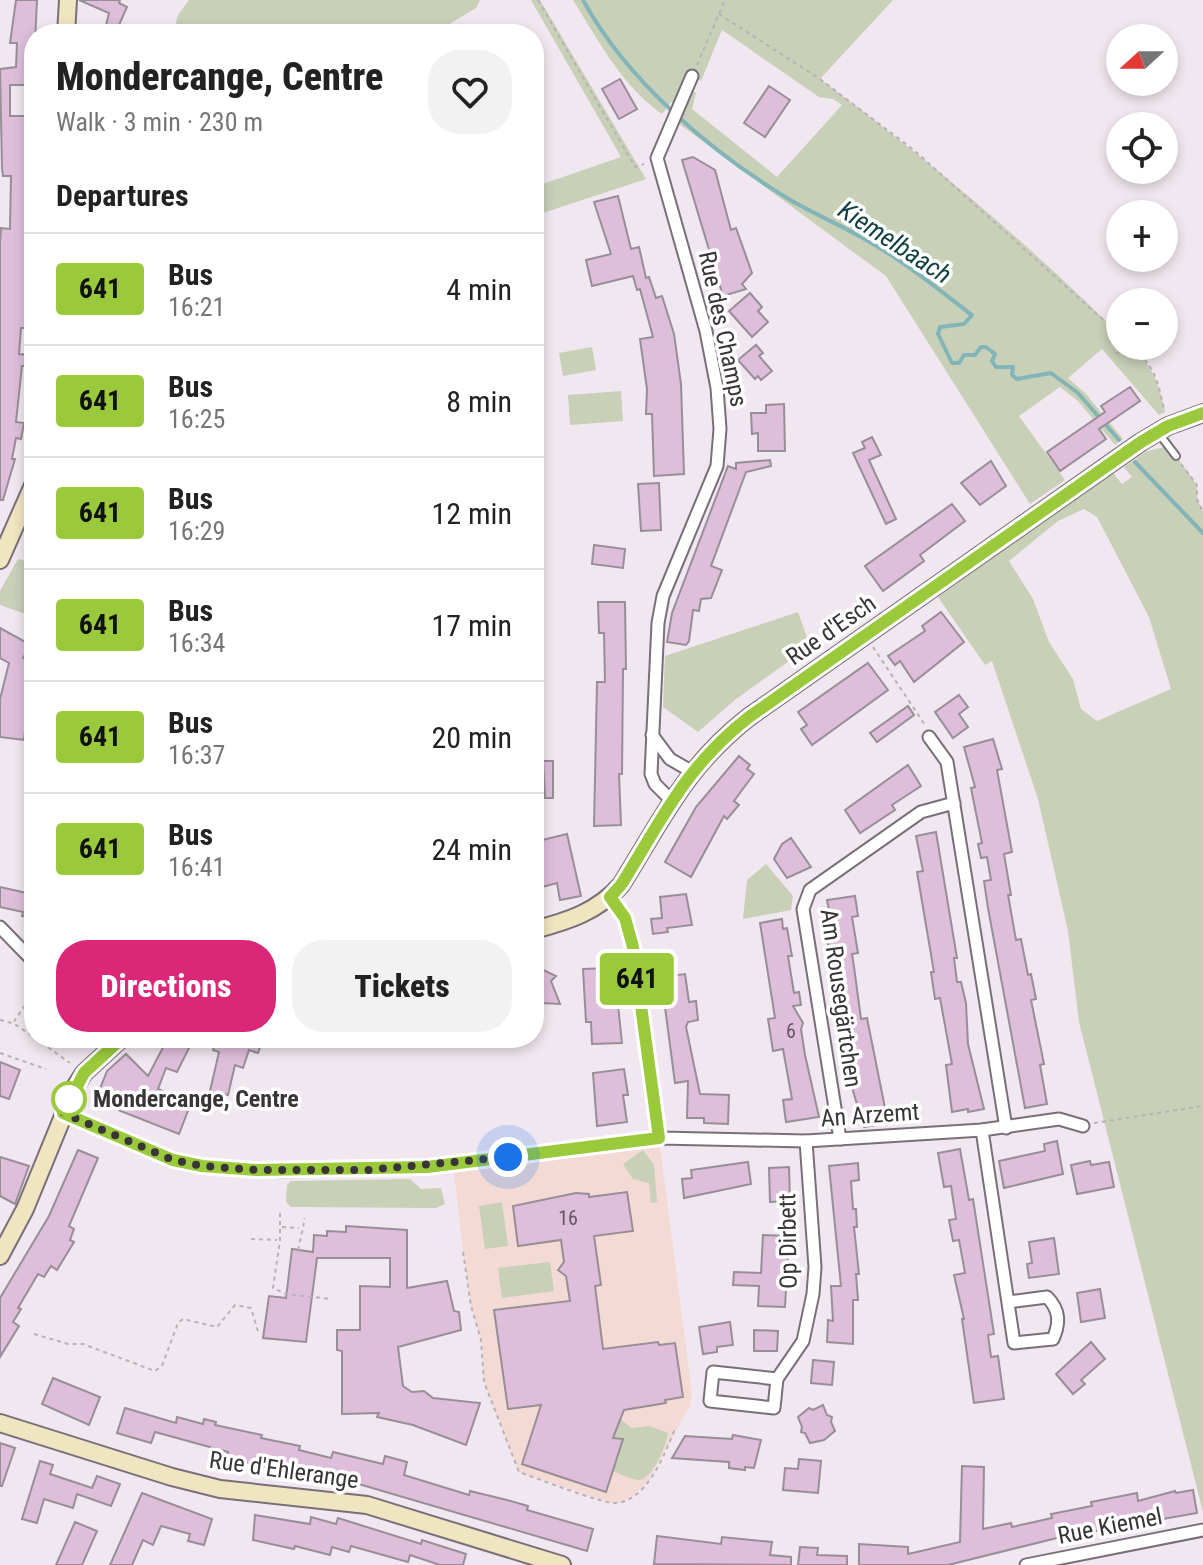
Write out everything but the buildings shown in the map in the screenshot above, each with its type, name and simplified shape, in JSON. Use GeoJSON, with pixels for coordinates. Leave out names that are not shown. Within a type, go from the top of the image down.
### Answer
{"type":"FeatureCollection","features":[{"type":"Feature","properties":{"kind":"main road"},"geometry":{"type":"LineString","coordinates":[[67,24],[68,0]]}},
{"type":"Feature","properties":{"kind":"main road","name":"Rue d'Esch"},"geometry":{"type":"LineString","coordinates":[[544,927],[578,917],[610,897],[621,885],[691,771],[718,741],[1163,429],[1203,413]]}},
{"type":"Feature","properties":{"kind":"main road"},"geometry":{"type":"LineString","coordinates":[[0,560],[24,506]]}},
{"type":"Feature","properties":{"kind":"main road"},"geometry":{"type":"LineString","coordinates":[[1,1252],[25,1209],[63,1113],[84,1073],[111,1048]]}},
{"type":"Feature","properties":{"kind":"main road","name":"Rue d'Ehlerange"},"geometry":{"type":"LineString","coordinates":[[0,1423],[220,1489],[367,1505],[562,1565]]}},
{"type":"Feature","properties":{"kind":"street","name":"Rue des Champs"},"geometry":{"type":"LineString","coordinates":[[672,801],[655,784],[651,774],[655,650],[663,596],[717,466],[720,429],[717,388],[706,331],[657,158],[692,76]]}},
{"type":"Feature","properties":{"kind":"street"},"geometry":{"type":"LineString","coordinates":[[651,734],[659,749],[691,771]]}},
{"type":"Feature","properties":{"kind":"street"},"geometry":{"type":"LineString","coordinates":[[929,737],[947,762],[1006,1128]]}},
{"type":"Feature","properties":{"kind":"street","name":"Am Rousegärtchen"},"geometry":{"type":"LineString","coordinates":[[840,1139],[803,909],[805,900],[810,890],[921,812],[954,803]]}},
{"type":"Feature","properties":{"kind":"street"},"geometry":{"type":"LineString","coordinates":[[610,897],[625,918],[633,947],[659,1138]]}},
{"type":"Feature","properties":{"kind":"street"},"geometry":{"type":"LineString","coordinates":[[0,927],[24,952]]}},
{"type":"Feature","properties":{"kind":"street","name":"An Arzemt"},"geometry":{"type":"LineString","coordinates":[[63,1113],[173,1160],[231,1169],[297,1171],[427,1167],[659,1138],[806,1141],[1006,1128],[1059,1119],[1083,1126]]}},
{"type":"Feature","properties":{"kind":"street"},"geometry":{"type":"LineString","coordinates":[[982,1130],[1014,1343],[1053,1339],[1058,1326],[1056,1306],[1047,1297],[1008,1302]]}},
{"type":"Feature","properties":{"kind":"street","name":"Op Dirbett"},"geometry":{"type":"LineString","coordinates":[[777,1379],[713,1372],[710,1401],[774,1408],[777,1379],[803,1341],[815,1267],[806,1141]]}},
{"type":"Feature","properties":{"kind":"street","name":"Rue Kiemel"},"geometry":{"type":"LineString","coordinates":[[1026,1565],[1203,1530]]}},
{"type":"Feature","properties":{"kind":"lane"},"geometry":{"type":"LineString","coordinates":[[1163,429],[1176,456]]}},
{"type":"Feature","properties":{"kind":"path"},"geometry":{"type":"LineString","coordinates":[[538,0],[635,167]]}},
{"type":"Feature","properties":{"kind":"path"},"geometry":{"type":"LineString","coordinates":[[692,76],[725,0]]}},
{"type":"Feature","properties":{"kind":"path"},"geometry":{"type":"LineString","coordinates":[[719,14],[820,79],[915,151],[1106,322]]}},
{"type":"Feature","properties":{"kind":"path"},"geometry":{"type":"LineString","coordinates":[[1144,360],[1156,375],[1163,429]]}},
{"type":"Feature","properties":{"kind":"path"},"geometry":{"type":"LineString","coordinates":[[1176,456],[1197,485],[1197,499],[1203,512]]}},
{"type":"Feature","properties":{"kind":"path"},"geometry":{"type":"LineString","coordinates":[[865,636],[924,720],[929,737]]}},
{"type":"Feature","properties":{"kind":"path"},"geometry":{"type":"LineString","coordinates":[[13,1023],[24,1007]]}},
{"type":"Feature","properties":{"kind":"path"},"geometry":{"type":"LineString","coordinates":[[0,1020],[13,1023],[24,1031]]}},
{"type":"Feature","properties":{"kind":"path"},"geometry":{"type":"LineString","coordinates":[[48,1048],[84,1073]]}},
{"type":"Feature","properties":{"kind":"path"},"geometry":{"type":"LineString","coordinates":[[0,1053],[46,1069]]}},
{"type":"Feature","properties":{"kind":"path"},"geometry":{"type":"LineString","coordinates":[[1103,1120],[1203,1106]]}},
{"type":"Feature","properties":{"kind":"path"},"geometry":{"type":"LineString","coordinates":[[280,1213],[280,1240],[273,1288],[286,1294],[331,1299]]}},
{"type":"Feature","properties":{"kind":"path"},"geometry":{"type":"LineString","coordinates":[[298,1250],[305,1218]]}},
{"type":"Feature","properties":{"kind":"path"},"geometry":{"type":"LineString","coordinates":[[280,1227],[301,1228]]}},
{"type":"Feature","properties":{"kind":"path"},"geometry":{"type":"LineString","coordinates":[[251,1239],[280,1240]]}},
{"type":"Feature","properties":{"kind":"path"},"geometry":{"type":"LineString","coordinates":[[463,1252],[471,1306],[481,1340],[484,1382],[519,1472],[614,1504],[631,1498],[648,1481],[675,1429]]}},
{"type":"Feature","properties":{"kind":"path"},"geometry":{"type":"LineString","coordinates":[[34,1334],[68,1344],[83,1344],[155,1371],[162,1366],[178,1323],[183,1319],[217,1327],[235,1305],[251,1308],[259,1335]]}},
{"type":"Feature","properties":{"kind":"shaded area"},"geometry":{"type":"Polygon","coordinates":[[[659,1138],[692,1394],[690,1406],[648,1481],[631,1498],[614,1504],[519,1472],[484,1382],[481,1340],[471,1306],[453,1164],[659,1138]]]}},
{"type":"Feature","properties":{"kind":"green space"},"geometry":{"type":"Polygon","coordinates":[[[189,0],[480,0],[476,8],[450,24],[176,24],[189,0]]]}},
{"type":"Feature","properties":{"kind":"green space"},"geometry":{"type":"Polygon","coordinates":[[[531,0],[540,0],[646,179],[544,213],[544,184],[621,157],[531,0]]]}},
{"type":"Feature","properties":{"kind":"green space"},"geometry":{"type":"Polygon","coordinates":[[[573,0],[893,0],[820,79],[974,201],[1106,321],[1106,354],[1102,349],[1068,378],[1086,394],[1123,439],[1115,445],[1078,401],[1060,387],[1019,416],[1065,480],[1030,504],[886,276],[678,123],[693,91],[696,93],[692,109],[777,177],[842,105],[833,99],[819,97],[722,30],[701,81],[692,76],[678,106],[671,102],[662,114],[635,90],[573,0]]]}},
{"type":"Feature","properties":{"kind":"green space"},"geometry":{"type":"Polygon","coordinates":[[[592,347],[596,370],[563,376],[559,353],[592,347]]]}},
{"type":"Feature","properties":{"kind":"green space"},"geometry":{"type":"Polygon","coordinates":[[[1112,360],[1145,361],[1157,384],[1165,412],[1159,415],[1112,360]]]}},
{"type":"Feature","properties":{"kind":"green space"},"geometry":{"type":"Polygon","coordinates":[[[621,391],[623,421],[570,425],[568,395],[621,391]]]}},
{"type":"Feature","properties":{"kind":"green space"},"geometry":{"type":"Polygon","coordinates":[[[1169,446],[1197,485],[1197,499],[1203,512],[1203,1512],[1079,1022],[1068,931],[1038,799],[992,661],[985,665],[938,597],[1096,482],[1113,473],[1122,484],[1132,477],[1124,467],[1147,451],[1169,446]],[[1084,509],[1058,521],[1009,561],[1033,599],[1049,642],[1073,679],[1081,709],[1097,721],[1171,689],[1149,617],[1097,517],[1084,509]]]}},
{"type":"Feature","properties":{"kind":"green space"},"geometry":{"type":"Polygon","coordinates":[[[18,559],[24,560],[24,613],[0,605],[0,591],[18,559]]]}},
{"type":"Feature","properties":{"kind":"green space"},"geometry":{"type":"Polygon","coordinates":[[[798,612],[810,646],[736,699],[698,732],[663,707],[665,656],[798,612]]]}},
{"type":"Feature","properties":{"kind":"green space"},"geometry":{"type":"Polygon","coordinates":[[[766,864],[793,896],[791,910],[743,919],[747,880],[766,864]]]}},
{"type":"Feature","properties":{"kind":"green space"},"geometry":{"type":"Polygon","coordinates":[[[643,1150],[654,1165],[657,1202],[651,1203],[649,1183],[633,1179],[623,1164],[643,1150]]]}},
{"type":"Feature","properties":{"kind":"green space"},"geometry":{"type":"Polygon","coordinates":[[[410,1179],[421,1189],[441,1188],[445,1204],[436,1208],[291,1207],[286,1202],[287,1185],[291,1181],[410,1179]]]}},
{"type":"Feature","properties":{"kind":"green space"},"geometry":{"type":"Polygon","coordinates":[[[502,1202],[508,1246],[485,1249],[479,1206],[502,1202]]]}},
{"type":"Feature","properties":{"kind":"green space"},"geometry":{"type":"Polygon","coordinates":[[[550,1262],[554,1291],[502,1298],[498,1268],[550,1262]]]}},
{"type":"Feature","properties":{"kind":"green space"},"geometry":{"type":"Polygon","coordinates":[[[620,1419],[632,1428],[649,1426],[668,1433],[658,1461],[643,1479],[613,1471],[623,1440],[613,1438],[620,1419]]]}},
{"type":"Feature","properties":{"kind":"waterway","name":"Kiemelbaach"},"geometry":{"type":"LineString","coordinates":[[583,0],[623,59],[674,113],[703,138],[792,201],[895,257],[972,315],[964,324],[940,327],[938,334],[952,363],[959,363],[964,355],[975,355],[981,347],[986,347],[995,354],[992,361],[996,367],[1013,367],[1012,375],[1017,379],[1051,373],[1078,393],[1119,440]]}},
{"type":"Feature","properties":{"kind":"waterway","name":"Kiemelbaach"},"geometry":{"type":"LineString","coordinates":[[1135,462],[1203,533]]}},
{"type":"Feature","properties":{"kind":"bus line","name":"641"},"geometry":{"type":"LineString","coordinates":[[111,1048],[84,1073],[63,1113],[173,1160],[202,1166],[283,1171],[427,1167],[659,1138],[633,947],[625,918],[610,897],[621,885],[691,771],[718,741],[749,717],[1141,442],[1168,426],[1203,413]]}},
{"type":"Feature","properties":{"kind":"place","name":"Mondercange, Centre"},"geometry":{"type":"Point","coordinates":[69,1099]}},
{"type":"Feature","properties":{"kind":"route"},"geometry":{"type":"LineString","coordinates":[[69,1099],[63,1113],[173,1160],[202,1166],[257,1170],[368,1170],[427,1167],[508,1157]]}}]}
